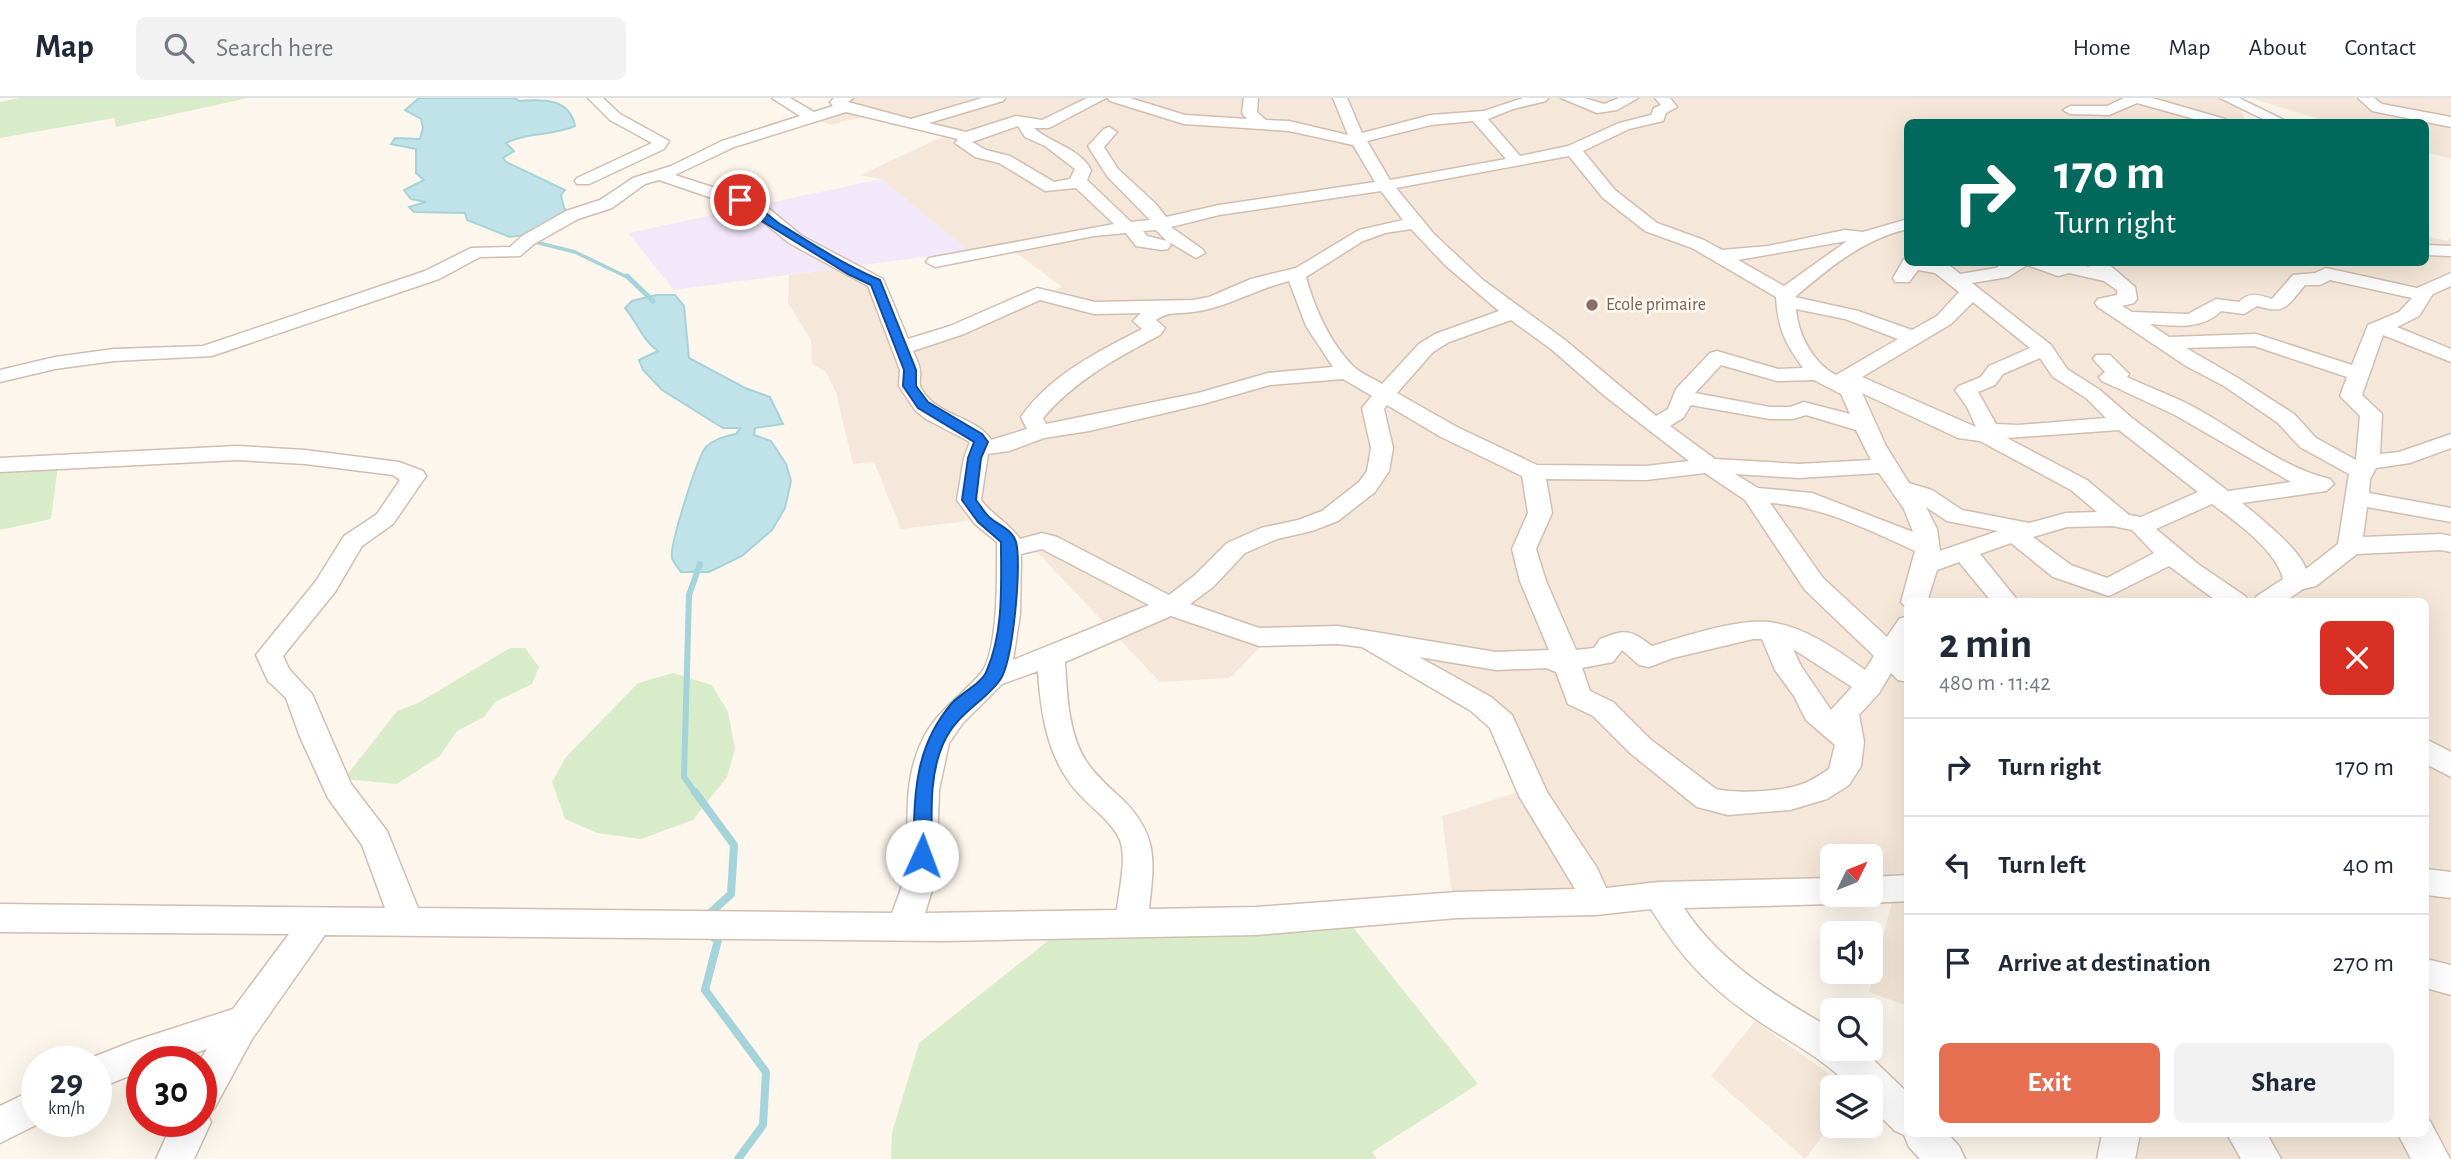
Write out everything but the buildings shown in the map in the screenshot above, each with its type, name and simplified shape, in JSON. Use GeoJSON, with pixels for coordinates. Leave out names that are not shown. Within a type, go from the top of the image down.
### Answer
{"type":"FeatureCollection","features":[{"type":"Feature","properties":{"kind":"street"},"geometry":{"type":"LineString","coordinates":[[583,181],[657,146],[661,141],[615,117],[595,98]]}},
{"type":"Feature","properties":{"kind":"street"},"geometry":{"type":"LineString","coordinates":[[779,98],[810,116]]}},
{"type":"Feature","properties":{"kind":"street"},"geometry":{"type":"LineString","coordinates":[[912,123],[998,98]]}},
{"type":"Feature","properties":{"kind":"street"},"geometry":{"type":"LineString","coordinates":[[0,376],[55,363],[114,355],[205,352],[432,275],[477,252],[514,252],[528,240],[572,215],[607,204],[639,181],[677,169],[728,144],[845,102],[912,123],[967,136],[1016,121],[1044,125],[1099,98]]}},
{"type":"Feature","properties":{"kind":"street"},"geometry":{"type":"LineString","coordinates":[[1115,98],[1184,119],[1293,126],[1359,140],[1431,120],[1478,117],[1541,98]]}},
{"type":"Feature","properties":{"kind":"street"},"geometry":{"type":"LineString","coordinates":[[1251,98],[1249,113],[1262,124]]}},
{"type":"Feature","properties":{"kind":"street"},"geometry":{"type":"LineString","coordinates":[[1340,98],[1381,180],[1415,223],[1459,268],[1565,349],[1612,392],[1753,495],[1814,584],[1904,670]]}},
{"type":"Feature","properties":{"kind":"street"},"geometry":{"type":"LineString","coordinates":[[1553,98],[1621,98]]}},
{"type":"Feature","properties":{"kind":"street"},"geometry":{"type":"LineString","coordinates":[[1569,98],[1603,108],[1597,109]]}},
{"type":"Feature","properties":{"kind":"street"},"geometry":{"type":"LineString","coordinates":[[1597,109],[1612,107],[1631,98]]}},
{"type":"Feature","properties":{"kind":"street"},"geometry":{"type":"LineString","coordinates":[[935,262],[1063,236],[1160,224],[1219,210],[1381,180],[1573,150],[1624,126],[1658,118],[1660,111],[1670,107],[1662,98]]}},
{"type":"Feature","properties":{"kind":"street"},"geometry":{"type":"LineString","coordinates":[[2054,98],[2070,110],[2109,119]]}},
{"type":"Feature","properties":{"kind":"street"},"geometry":{"type":"LineString","coordinates":[[2091,117],[2136,98],[2210,119]]}},
{"type":"Feature","properties":{"kind":"street"},"geometry":{"type":"LineString","coordinates":[[2365,98],[2383,116],[2417,119]]}},
{"type":"Feature","properties":{"kind":"street"},"geometry":{"type":"LineString","coordinates":[[2235,100],[2248,119]]}},
{"type":"Feature","properties":{"kind":"street"},"geometry":{"type":"LineString","coordinates":[[2235,100],[2274,119]]}},
{"type":"Feature","properties":{"kind":"street"},"geometry":{"type":"LineString","coordinates":[[1597,109],[1624,126]]}},
{"type":"Feature","properties":{"kind":"street"},"geometry":{"type":"LineString","coordinates":[[1478,117],[1516,161]]}},
{"type":"Feature","properties":{"kind":"street"},"geometry":{"type":"LineString","coordinates":[[2429,120],[2451,122]]}},
{"type":"Feature","properties":{"kind":"street"},"geometry":{"type":"LineString","coordinates":[[1024,123],[1030,134],[1051,143],[1082,167],[1079,182],[1126,227],[1132,229],[1142,242],[1152,241],[1162,245]]}},
{"type":"Feature","properties":{"kind":"street"},"geometry":{"type":"LineString","coordinates":[[1109,132],[1097,144],[1099,153],[1126,189],[1152,210],[1171,236],[1184,241],[1196,253]]}},
{"type":"Feature","properties":{"kind":"street"},"geometry":{"type":"LineString","coordinates":[[1315,132],[1381,180]]}},
{"type":"Feature","properties":{"kind":"street"},"geometry":{"type":"LineString","coordinates":[[967,136],[963,143],[966,146],[985,156],[1004,159],[1044,184],[1058,187],[1079,182]]}},
{"type":"Feature","properties":{"kind":"street"},"geometry":{"type":"LineString","coordinates":[[1573,150],[1609,194],[1651,227],[1698,244],[1785,298],[1861,316],[1913,338]]}},
{"type":"Feature","properties":{"kind":"street"},"geometry":{"type":"LineString","coordinates":[[657,174],[756,207],[765,219],[852,272],[876,283],[910,370],[909,386],[923,405],[978,437],[981,442],[975,458],[969,500],[983,519],[1004,534],[1009,542],[1009,609],[1003,648],[993,677]]}},
{"type":"Feature","properties":{"kind":"street"},"geometry":{"type":"LineString","coordinates":[[901,348],[957,330],[1037,295],[1046,294],[1094,308],[1160,308],[1193,306],[1215,301],[1258,283],[1310,269],[1365,232],[1415,223]]}},
{"type":"Feature","properties":{"kind":"street"},"geometry":{"type":"LineString","coordinates":[[1785,298],[1815,270],[1866,238],[1903,230]]}},
{"type":"Feature","properties":{"kind":"street"},"geometry":{"type":"LineString","coordinates":[[1720,256],[1768,251],[1845,235],[1866,238]]}},
{"type":"Feature","properties":{"kind":"street"},"geometry":{"type":"LineString","coordinates":[[2429,250],[2451,251]]}},
{"type":"Feature","properties":{"kind":"street"},"geometry":{"type":"LineString","coordinates":[[1902,278],[1909,266]]}},
{"type":"Feature","properties":{"kind":"street"},"geometry":{"type":"LineString","coordinates":[[1919,266],[1950,276],[2043,349],[2060,373],[2093,394],[2124,423],[2220,496],[2281,550],[2292,564],[2296,582]]}},
{"type":"Feature","properties":{"kind":"street"},"geometry":{"type":"LineString","coordinates":[[1950,276],[2001,273],[2013,266]]}},
{"type":"Feature","properties":{"kind":"street"},"geometry":{"type":"LineString","coordinates":[[2046,266],[2058,270],[2068,267],[2102,270],[2126,286],[2127,297],[2104,302],[2286,419],[2288,427],[2361,478],[2443,514],[2446,543],[2371,544],[2350,547],[2307,580],[2296,582],[2272,598]]}},
{"type":"Feature","properties":{"kind":"street"},"geometry":{"type":"LineString","coordinates":[[1296,274],[1303,300],[1329,349],[1348,372],[1469,442],[1533,472],[1646,473],[1710,466],[1798,471],[1886,466]]}},
{"type":"Feature","properties":{"kind":"street"},"geometry":{"type":"LineString","coordinates":[[2128,318],[2181,320],[2208,315],[2216,304],[2244,308],[2254,299],[2276,306],[2300,279],[2320,279],[2326,274],[2442,287]]}},
{"type":"Feature","properties":{"kind":"street"},"geometry":{"type":"LineString","coordinates":[[1843,380],[1944,320],[1965,300],[1950,276]]}},
{"type":"Feature","properties":{"kind":"street"},"geometry":{"type":"LineString","coordinates":[[2350,547],[2371,414],[2351,396],[2370,340],[2375,329],[2416,311],[2442,287]]}},
{"type":"Feature","properties":{"kind":"street"},"geometry":{"type":"LineString","coordinates":[[1785,298],[1787,318],[1795,343],[1818,374]]}},
{"type":"Feature","properties":{"kind":"street"},"geometry":{"type":"LineString","coordinates":[[1039,432],[1032,417],[1046,401],[1094,362],[1153,331],[1155,328],[1143,321],[1160,308]]}},
{"type":"Feature","properties":{"kind":"street"},"geometry":{"type":"LineString","coordinates":[[904,926],[921,873],[925,781],[935,742],[959,706],[993,677],[1051,657],[1171,606],[1204,582],[1237,548],[1270,533],[1304,526],[1330,516],[1367,487],[1378,471],[1382,448],[1373,408],[1385,393],[1426,348],[1442,338],[1515,312]]}},
{"type":"Feature","properties":{"kind":"street"},"geometry":{"type":"LineString","coordinates":[[2379,327],[2451,356]]}},
{"type":"Feature","properties":{"kind":"street"},"geometry":{"type":"LineString","coordinates":[[2166,343],[2256,340],[2359,374]]}},
{"type":"Feature","properties":{"kind":"street"},"geometry":{"type":"LineString","coordinates":[[2043,349],[1996,370],[1988,381],[1966,390],[1978,407],[1986,432],[2079,485],[2231,598]]}},
{"type":"Feature","properties":{"kind":"street"},"geometry":{"type":"LineString","coordinates":[[1656,425],[1678,412],[1682,407],[1681,397],[1717,357],[1777,375],[1818,374],[1843,380],[1966,433],[2018,432],[2124,423]]}},
{"type":"Feature","properties":{"kind":"street"},"geometry":{"type":"LineString","coordinates":[[2103,359],[2119,374],[2109,377],[2183,410],[2318,486]]}},
{"type":"Feature","properties":{"kind":"street"},"geometry":{"type":"LineString","coordinates":[[980,448],[1001,446],[1039,432],[1089,425],[1203,398],[1268,379],[1348,372]]}},
{"type":"Feature","properties":{"kind":"street"},"geometry":{"type":"LineString","coordinates":[[1843,380],[1886,466],[1923,523],[1927,556],[1915,598]]}},
{"type":"Feature","properties":{"kind":"street"},"geometry":{"type":"LineString","coordinates":[[2093,394],[2132,388]]}},
{"type":"Feature","properties":{"kind":"street"},"geometry":{"type":"LineString","coordinates":[[1681,397],[1770,413],[1793,413],[1804,408],[1864,425]]}},
{"type":"Feature","properties":{"kind":"street"},"geometry":{"type":"LineString","coordinates":[[1753,495],[1804,498],[1876,524],[1927,556],[1964,551],[2066,520],[2092,518],[2133,523],[2220,496],[2318,486],[2344,478],[2361,478],[2402,458],[2451,441]]}},
{"type":"Feature","properties":{"kind":"street"},"geometry":{"type":"LineString","coordinates":[[0,465],[237,453],[305,457],[399,469],[409,476],[415,476],[385,519],[353,541],[326,586],[270,654],[278,674],[298,694],[314,737],[339,790],[376,840],[406,920]]}},
{"type":"Feature","properties":{"kind":"street"},"geometry":{"type":"LineString","coordinates":[[1533,472],[1540,513],[1524,549],[1533,581],[1578,697],[1603,709],[1640,746],[1708,799],[1728,803],[1790,799],[1816,791],[1839,777],[1846,766],[1850,742],[1844,713],[1869,686],[1883,665],[1886,655],[1904,630]]}},
{"type":"Feature","properties":{"kind":"street"},"geometry":{"type":"LineString","coordinates":[[1902,488],[1924,495],[1955,516],[2021,532],[2063,571],[2109,588],[2171,554]]}},
{"type":"Feature","properties":{"kind":"street"},"geometry":{"type":"LineString","coordinates":[[1009,550],[1042,541],[1048,542],[1126,585],[1171,606],[1259,637],[1338,635],[1496,661],[1548,659],[1567,663],[1604,656],[1609,645],[1625,639],[1649,658],[1662,650],[1686,647],[1751,630],[1790,637],[1869,686]]}},
{"type":"Feature","properties":{"kind":"street"},"geometry":{"type":"LineString","coordinates":[[1964,551],[2003,598]]}},
{"type":"Feature","properties":{"kind":"street"},"geometry":{"type":"LineString","coordinates":[[1772,632],[1789,670],[1806,692],[1816,713],[1850,742]]}},
{"type":"Feature","properties":{"kind":"street"},"geometry":{"type":"LineString","coordinates":[[1368,639],[1481,704],[1498,717],[1534,796],[1586,877],[1596,902]]}},
{"type":"Feature","properties":{"kind":"street"},"geometry":{"type":"LineString","coordinates":[[1051,657],[1054,701],[1066,751],[1082,778],[1124,823],[1138,844],[1132,922]]}},
{"type":"Feature","properties":{"kind":"street"},"geometry":{"type":"LineString","coordinates":[[2429,752],[2451,766]]}},
{"type":"Feature","properties":{"kind":"street"},"geometry":{"type":"LineString","coordinates":[[2429,882],[2451,885]]}},
{"type":"Feature","properties":{"kind":"street"},"geometry":{"type":"LineString","coordinates":[[1883,889],[1904,888]]}},
{"type":"Feature","properties":{"kind":"street"},"geometry":{"type":"LineString","coordinates":[[0,918],[406,920],[759,927],[1256,921],[1457,905],[1596,902],[1659,895],[1820,891]]}},
{"type":"Feature","properties":{"kind":"street"},"geometry":{"type":"LineString","coordinates":[[1659,895],[1688,939],[1714,967],[1760,1003],[1820,1040]]}},
{"type":"Feature","properties":{"kind":"street"},"geometry":{"type":"LineString","coordinates":[[217,1062],[243,1021],[283,973],[318,919]]}},
{"type":"Feature","properties":{"kind":"street"},"geometry":{"type":"LineString","coordinates":[[2429,975],[2451,980]]}},
{"type":"Feature","properties":{"kind":"street"},"geometry":{"type":"LineString","coordinates":[[112,1066],[243,1021]]}},
{"type":"Feature","properties":{"kind":"street"},"geometry":{"type":"LineString","coordinates":[[1850,1061],[1904,1115]]}},
{"type":"Feature","properties":{"kind":"street"},"geometry":{"type":"LineString","coordinates":[[0,1125],[21,1114]]}},
{"type":"Feature","properties":{"kind":"street"},"geometry":{"type":"LineString","coordinates":[[174,1159],[185,1137]]}},
{"type":"Feature","properties":{"kind":"street"},"geometry":{"type":"LineString","coordinates":[[1925,1137],[1947,1159]]}},
{"type":"Feature","properties":{"kind":"street"},"geometry":{"type":"LineString","coordinates":[[2116,1159],[2120,1137]]}},
{"type":"Feature","properties":{"kind":"street"},"geometry":{"type":"LineString","coordinates":[[2248,1137],[2262,1159]]}},
{"type":"Feature","properties":{"kind":"street"},"geometry":{"type":"LineString","coordinates":[[2419,1137],[2431,1159]]}},
{"type":"Feature","properties":{"kind":"shaded area"},"geometry":{"type":"Polygon","coordinates":[[[831,98],[2224,98],[2239,105],[2245,119],[1904,119],[1904,266],[2429,266],[2429,237],[2447,241],[2451,237],[2451,1159],[2116,1159],[2120,1137],[2429,1137],[2429,598],[1904,598],[1904,629],[1891,657],[1904,669],[1904,1005],[1869,992],[1871,984],[1883,984],[1883,937],[1893,898],[1883,898],[1883,844],[1820,844],[1820,897],[1452,894],[1442,816],[1522,791],[1499,722],[1372,650],[1329,636],[1265,642],[1230,678],[1160,682],[1038,553],[986,534],[976,520],[901,529],[874,462],[853,464],[836,393],[826,372],[812,364],[811,340],[788,303],[789,275],[851,267],[871,275],[898,345],[968,325],[1062,287],[1007,246],[969,251],[881,179],[860,175],[951,133],[875,114],[830,125],[809,115],[838,107],[831,98]]]}},
{"type":"Feature","properties":{"kind":"shaded area"},"geometry":{"type":"Polygon","coordinates":[[[2251,98],[2451,98],[2451,159],[2429,153],[2429,119],[2318,119],[2251,98]]]}},
{"type":"Feature","properties":{"kind":"shaded area"},"geometry":{"type":"Polygon","coordinates":[[[881,179],[969,251],[674,290],[628,233],[881,179]]]}},
{"type":"Feature","properties":{"kind":"shaded area"},"geometry":{"type":"Polygon","coordinates":[[[1755,1021],[1830,1075],[1820,1075],[1821,1138],[1805,1159],[1711,1076],[1755,1021]]]}},
{"type":"Feature","properties":{"kind":"green space"},"geometry":{"type":"Polygon","coordinates":[[[19,98],[248,98],[116,127],[114,118],[0,138],[0,102],[19,98]]]}},
{"type":"Feature","properties":{"kind":"green space"},"geometry":{"type":"Polygon","coordinates":[[[58,465],[51,519],[0,530],[0,470],[58,465]]]}},
{"type":"Feature","properties":{"kind":"green space"},"geometry":{"type":"Polygon","coordinates":[[[510,648],[525,648],[539,667],[532,684],[495,702],[484,717],[457,731],[440,756],[397,784],[344,779],[397,711],[418,703],[510,648]]]}},
{"type":"Feature","properties":{"kind":"green space"},"geometry":{"type":"Polygon","coordinates":[[[673,673],[712,685],[728,712],[735,749],[727,777],[693,820],[641,839],[597,833],[565,819],[552,782],[566,757],[638,683],[673,673]]]}},
{"type":"Feature","properties":{"kind":"green space"},"geometry":{"type":"Polygon","coordinates":[[[1073,921],[1348,921],[1478,1084],[1372,1152],[1377,1159],[891,1159],[892,1133],[919,1043],[1073,921]]]}},
{"type":"Feature","properties":{"kind":"water"},"geometry":{"type":"Polygon","coordinates":[[[419,98],[515,98],[519,101],[537,100],[561,105],[572,117],[575,126],[506,143],[514,151],[503,158],[506,162],[565,190],[561,195],[564,208],[571,214],[525,235],[510,237],[467,220],[465,213],[414,212],[409,207],[426,202],[411,199],[404,190],[424,180],[416,173],[416,149],[391,144],[395,138],[420,139],[423,128],[421,119],[405,110],[419,98]]]}},
{"type":"Feature","properties":{"kind":"water"},"geometry":{"type":"Polygon","coordinates":[[[656,295],[675,295],[684,306],[689,358],[745,388],[770,397],[783,424],[755,428],[754,435],[771,441],[786,464],[791,481],[785,508],[772,530],[742,556],[709,572],[681,572],[674,563],[672,550],[679,520],[702,454],[713,442],[736,434],[740,428],[723,428],[662,390],[643,370],[639,360],[658,351],[648,342],[625,308],[632,301],[656,295]]]}},
{"type":"Feature","properties":{"kind":"waterway"},"geometry":{"type":"LineString","coordinates":[[531,241],[575,252],[629,278]]}},
{"type":"Feature","properties":{"kind":"waterway"},"geometry":{"type":"LineString","coordinates":[[627,276],[653,301]]}},
{"type":"Feature","properties":{"kind":"waterway"},"geometry":{"type":"LineString","coordinates":[[696,794],[684,777],[689,595],[700,564]]}},
{"type":"Feature","properties":{"kind":"waterway"},"geometry":{"type":"LineString","coordinates":[[695,792],[734,845],[731,894],[707,916]]}},
{"type":"Feature","properties":{"kind":"waterway"},"geometry":{"type":"LineString","coordinates":[[711,936],[718,940],[705,990],[766,1072],[763,1125],[738,1159]]}},
{"type":"Feature","properties":{"kind":"place","name":"Ecole primaire"},"geometry":{"type":"Point","coordinates":[1592,305]}},
{"type":"Feature","properties":{"kind":"route"},"geometry":{"type":"LineString","coordinates":[[740,200],[756,207],[765,219],[797,239],[876,283],[910,370],[909,386],[923,405],[934,414],[978,437],[981,442],[975,458],[969,500],[983,519],[1004,534],[1009,542],[1009,609],[1003,648],[993,677],[959,706],[935,742],[925,781],[922,856]]}}]}
